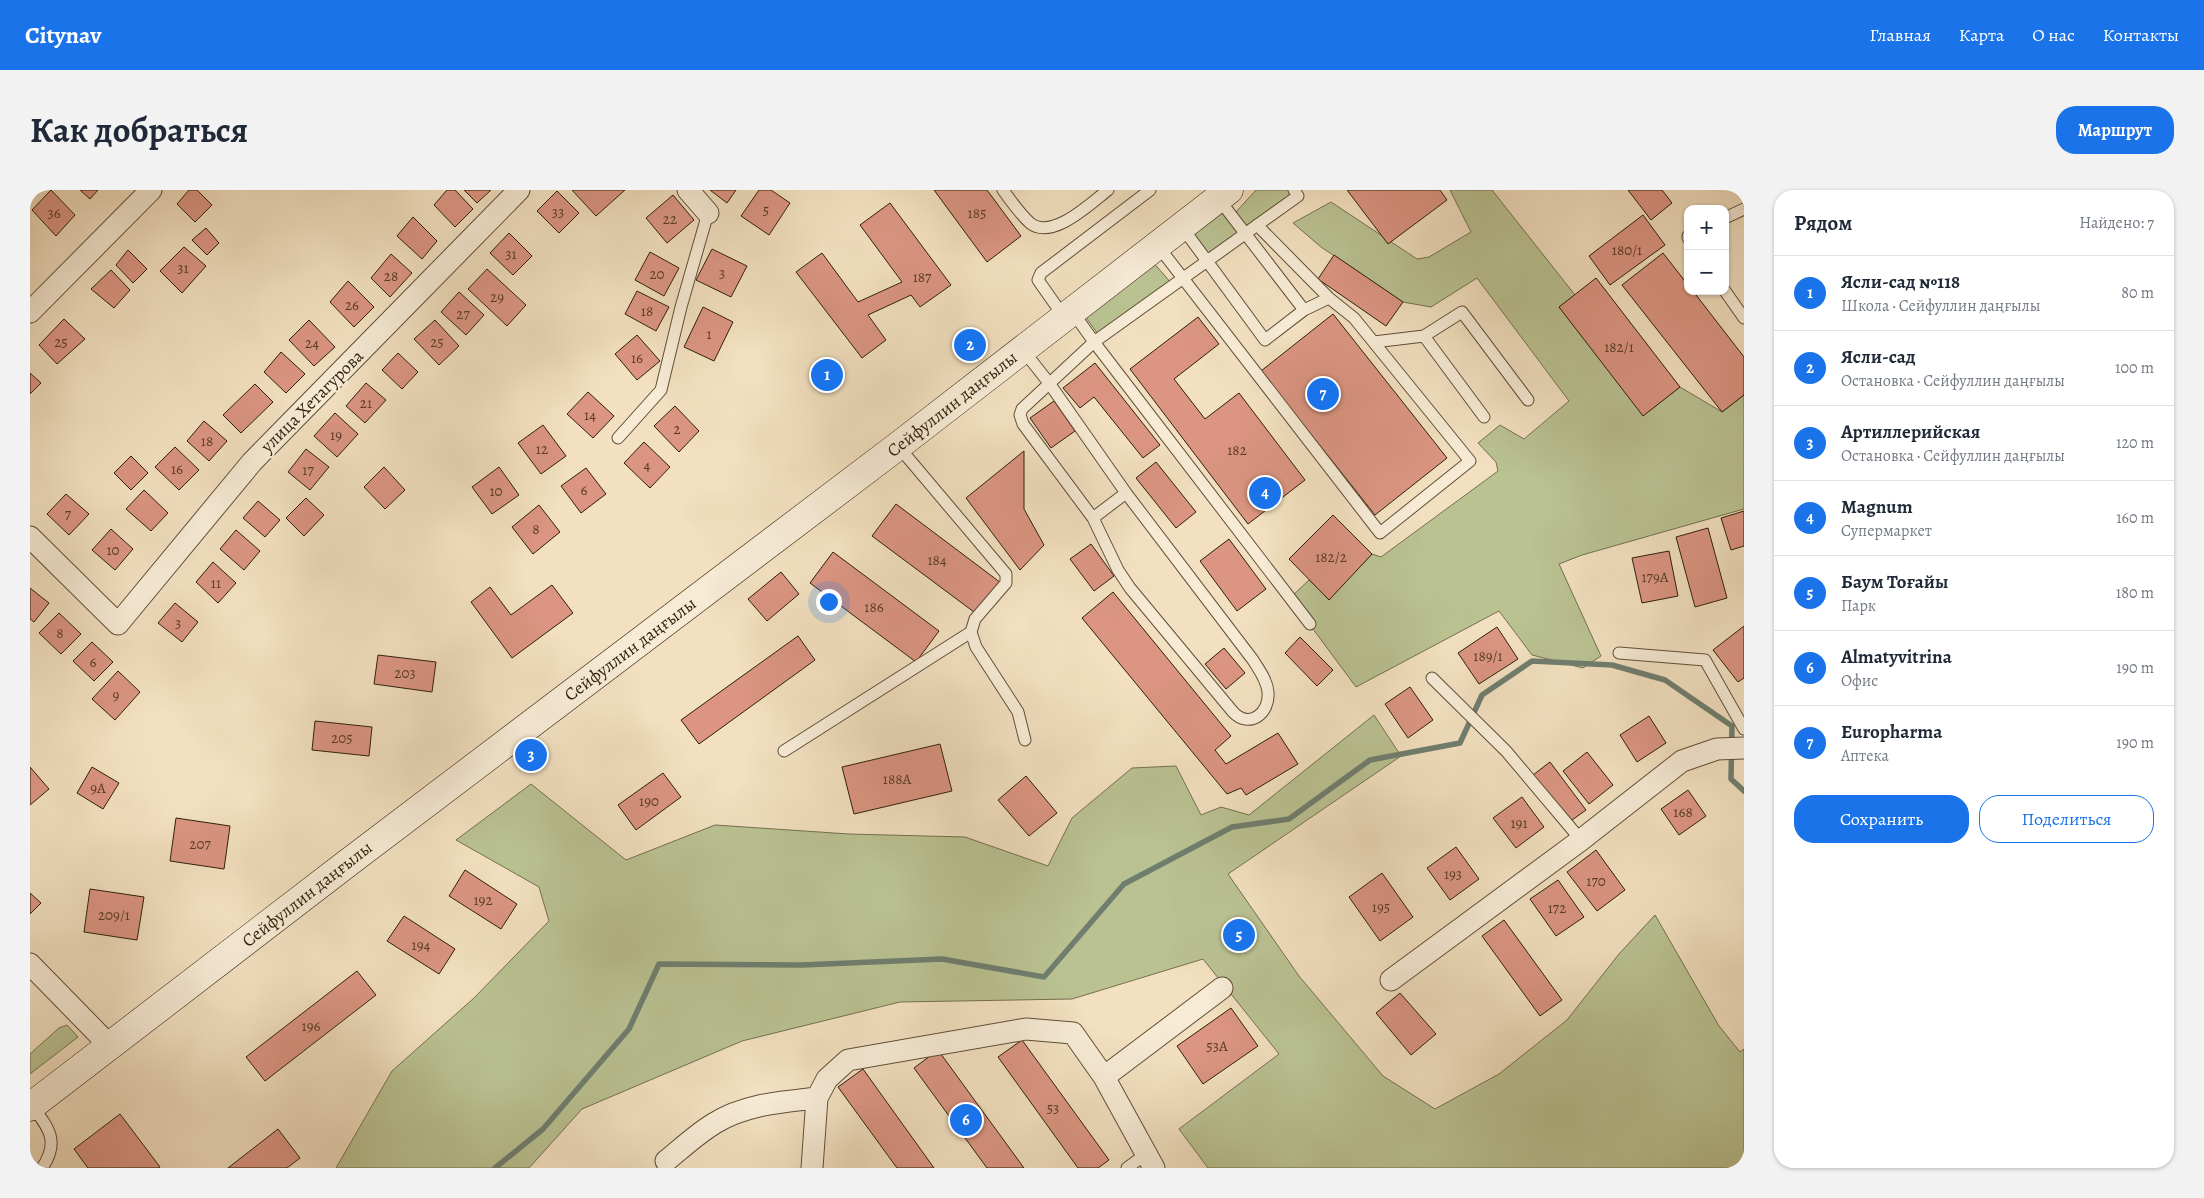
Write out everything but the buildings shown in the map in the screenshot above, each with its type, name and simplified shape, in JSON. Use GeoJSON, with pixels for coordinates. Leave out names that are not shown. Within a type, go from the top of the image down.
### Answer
{"type":"FeatureCollection","features":[{"type":"Feature","properties":{"kind":"main road","name":"Сейфуллин даңғылы"},"geometry":{"type":"LineString","coordinates":[[31,1107],[349,862],[898,446],[1223,194]]}},
{"type":"Feature","properties":{"kind":"street"},"geometry":{"type":"LineString","coordinates":[[30,312],[151,190]]}},
{"type":"Feature","properties":{"kind":"street","name":"улица Хетагурова"},"geometry":{"type":"LineString","coordinates":[[30,536],[118,624],[252,462],[519,190]]}},
{"type":"Feature","properties":{"kind":"street"},"geometry":{"type":"LineString","coordinates":[[688,190],[708,213]]}},
{"type":"Feature","properties":{"kind":"street"},"geometry":{"type":"LineString","coordinates":[[1391,980],[1581,840],[1682,760],[1719,749],[1744,748]]}},
{"type":"Feature","properties":{"kind":"street"},"geometry":{"type":"LineString","coordinates":[[30,964],[110,1046]]}},
{"type":"Feature","properties":{"kind":"street"},"geometry":{"type":"LineString","coordinates":[[1104,1077],[1222,988]]}},
{"type":"Feature","properties":{"kind":"street"},"geometry":{"type":"LineString","coordinates":[[812,1168],[817,1098],[827,1079],[848,1060],[1026,1029],[1073,1033],[1104,1077],[1150,1161]]}},
{"type":"Feature","properties":{"kind":"street"},"geometry":{"type":"LineString","coordinates":[[666,1161],[716,1122],[741,1111],[775,1102],[817,1098]]}},
{"type":"Feature","properties":{"kind":"lane"},"geometry":{"type":"LineString","coordinates":[[1003,190],[1032,224],[1041,227],[1056,226],[1067,221],[1108,190]]}},
{"type":"Feature","properties":{"kind":"lane"},"geometry":{"type":"LineString","coordinates":[[1150,190],[1040,273],[1038,280],[1094,342],[1310,624]]}},
{"type":"Feature","properties":{"kind":"lane"},"geometry":{"type":"LineString","coordinates":[[1022,350],[1049,383],[1126,493],[1253,660],[1265,680],[1268,701],[1265,709],[1257,718],[1248,720],[1237,716],[1130,588],[1118,570],[1093,518],[1021,420],[1022,409],[1049,383],[1094,342],[1207,259],[1298,196],[1294,190]]}},
{"type":"Feature","properties":{"kind":"lane"},"geometry":{"type":"LineString","coordinates":[[1223,194],[1245,233],[1304,310]]}},
{"type":"Feature","properties":{"kind":"lane"},"geometry":{"type":"LineString","coordinates":[[1729,216],[1744,209]]}},
{"type":"Feature","properties":{"kind":"lane"},"geometry":{"type":"LineString","coordinates":[[618,438],[661,390],[681,307],[708,213]]}},
{"type":"Feature","properties":{"kind":"lane"},"geometry":{"type":"LineString","coordinates":[[1158,246],[1380,534],[1470,461],[1354,318],[1329,298],[1257,224]]}},
{"type":"Feature","properties":{"kind":"lane"},"geometry":{"type":"LineString","coordinates":[[1182,227],[1265,340],[1304,310],[1329,298]]}},
{"type":"Feature","properties":{"kind":"lane"},"geometry":{"type":"LineString","coordinates":[[1728,295],[1744,318]]}},
{"type":"Feature","properties":{"kind":"lane"},"geometry":{"type":"LineString","coordinates":[[1374,342],[1424,336],[1462,312],[1528,400]]}},
{"type":"Feature","properties":{"kind":"lane"},"geometry":{"type":"LineString","coordinates":[[1424,336],[1484,417]]}},
{"type":"Feature","properties":{"kind":"lane"},"geometry":{"type":"LineString","coordinates":[[898,446],[1006,574],[1006,583],[975,619],[971,632],[976,646],[1018,712],[1025,740]]}},
{"type":"Feature","properties":{"kind":"lane"},"geometry":{"type":"LineString","coordinates":[[1093,518],[1126,493]]}},
{"type":"Feature","properties":{"kind":"lane"},"geometry":{"type":"LineString","coordinates":[[784,751],[971,632]]}},
{"type":"Feature","properties":{"kind":"lane"},"geometry":{"type":"LineString","coordinates":[[1619,654],[1705,660],[1744,729]]}},
{"type":"Feature","properties":{"kind":"lane"},"geometry":{"type":"LineString","coordinates":[[1432,678],[1506,751],[1581,840]]}},
{"type":"Feature","properties":{"kind":"lane"},"geometry":{"type":"LineString","coordinates":[[31,1107],[45,1122],[52,1138],[48,1159],[42,1168]]}},
{"type":"Feature","properties":{"kind":"lane"},"geometry":{"type":"LineString","coordinates":[[1127,1168],[1150,1161]]}},
{"type":"Feature","properties":{"kind":"green space"},"geometry":{"type":"Polygon","coordinates":[[[1256,190],[1289,190],[1292,194],[1246,228],[1235,213],[1256,190]]]}},
{"type":"Feature","properties":{"kind":"green space"},"geometry":{"type":"Polygon","coordinates":[[[1450,190],[1492,190],[1575,295],[1559,307],[1644,415],[1680,387],[1722,412],[1744,395],[1744,509],[1582,555],[1559,564],[1601,656],[1583,668],[1532,655],[1499,611],[1356,687],[1290,598],[1309,580],[1329,599],[1372,554],[1381,557],[1498,471],[1496,462],[1478,443],[1500,425],[1524,439],[1569,401],[1477,278],[1431,307],[1403,302],[1321,247],[1293,223],[1331,202],[1417,259],[1429,257],[1471,232],[1450,190]]]}},
{"type":"Feature","properties":{"kind":"green space"},"geometry":{"type":"Polygon","coordinates":[[[1222,210],[1240,233],[1208,254],[1192,232],[1222,210]]]}},
{"type":"Feature","properties":{"kind":"green space"},"geometry":{"type":"Polygon","coordinates":[[[1152,261],[1172,284],[1100,337],[1082,312],[1152,261]]]}},
{"type":"Feature","properties":{"kind":"green space"},"geometry":{"type":"Polygon","coordinates":[[[1374,715],[1401,756],[1228,874],[1299,976],[1383,1076],[1435,1109],[1499,1074],[1567,1020],[1619,954],[1655,915],[1719,1026],[1740,1052],[1744,1049],[1744,1168],[1208,1168],[1179,1129],[1279,1054],[1203,959],[1072,999],[900,1002],[742,1041],[582,1109],[529,1168],[336,1168],[392,1071],[474,998],[549,921],[539,887],[456,840],[531,784],[626,860],[715,825],[849,834],[965,837],[1048,866],[1072,818],[1132,768],[1176,766],[1201,815],[1221,807],[1249,815],[1374,715]]]}},
{"type":"Feature","properties":{"kind":"green space"},"geometry":{"type":"Polygon","coordinates":[[[67,1025],[78,1037],[30,1074],[30,1054],[59,1028],[67,1025]]]}},
{"type":"Feature","properties":{"kind":"waterway"},"geometry":{"type":"LineString","coordinates":[[495,1168],[543,1129],[629,1029],[659,964],[802,965],[942,959],[1044,977],[1124,884],[1232,827],[1289,819],[1370,760],[1460,743],[1482,695],[1532,661],[1612,665],[1665,680],[1732,726],[1731,779],[1744,791]]}},
{"type":"Feature","properties":{"kind":"place","name":"Ясли-сад"},"geometry":{"type":"Point","coordinates":[970,345]}},
{"type":"Feature","properties":{"kind":"place","name":"Ясли-сад №118"},"geometry":{"type":"Point","coordinates":[827,375]}},
{"type":"Feature","properties":{"kind":"place","name":"Europharma"},"geometry":{"type":"Point","coordinates":[1323,394]}},
{"type":"Feature","properties":{"kind":"place","name":"Magnum"},"geometry":{"type":"Point","coordinates":[1265,493]}},
{"type":"Feature","properties":{"kind":"place","name":"Артиллерийская"},"geometry":{"type":"Point","coordinates":[531,755]}},
{"type":"Feature","properties":{"kind":"place","name":"Баум Тоғайы"},"geometry":{"type":"Point","coordinates":[1239,935]}},
{"type":"Feature","properties":{"kind":"place","name":"Almatyvitrina"},"geometry":{"type":"Point","coordinates":[966,1120]}}]}
